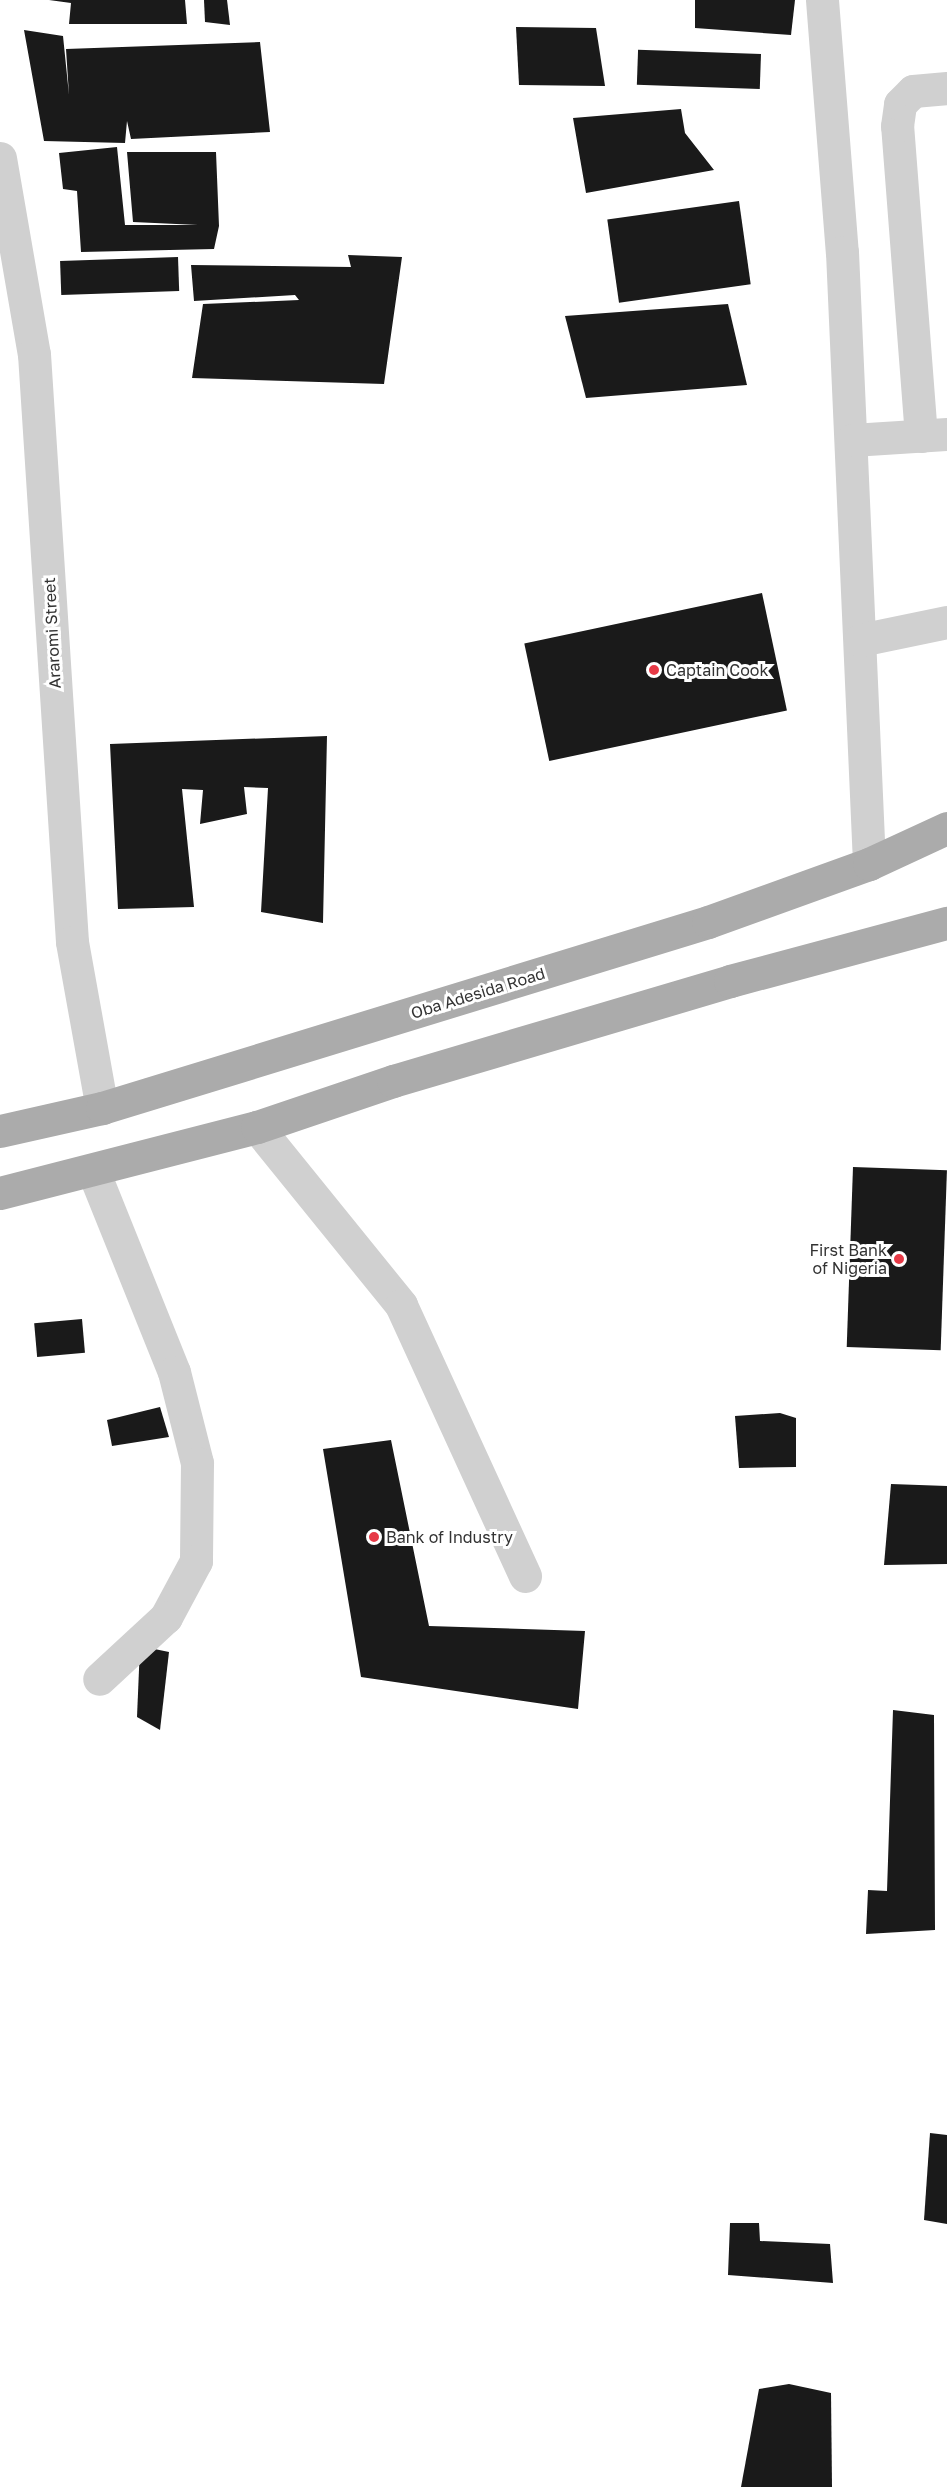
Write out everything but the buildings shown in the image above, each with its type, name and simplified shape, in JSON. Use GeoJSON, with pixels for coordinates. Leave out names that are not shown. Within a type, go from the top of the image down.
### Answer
{"type":"FeatureCollection","features":[{"type":"Feature","properties":{"kind":"main road","name":"Oba Adesida Road"},"geometry":{"type":"LineString","coordinates":[[0,1131],[102,1108],[697,926],[869,864],[947,828]]}},
{"type":"Feature","properties":{"kind":"main road"},"geometry":{"type":"LineString","coordinates":[[0,1193],[94,1173],[257,1127],[404,1077],[901,932],[947,923]]}},
{"type":"Feature","properties":{"kind":"street"},"geometry":{"type":"LineString","coordinates":[[822,0],[852,440],[869,864]]}},
{"type":"Feature","properties":{"kind":"street"},"geometry":{"type":"LineString","coordinates":[[852,440],[934,435],[897,126],[900,104],[913,91],[947,88]]}},
{"type":"Feature","properties":{"kind":"street","name":"Araromi Street"},"geometry":{"type":"LineString","coordinates":[[0,158],[34,354],[72,942],[102,1108]]}},
{"type":"Feature","properties":{"kind":"street"},"geometry":{"type":"LineString","coordinates":[[860,640],[947,622]]}},
{"type":"Feature","properties":{"kind":"street"},"geometry":{"type":"LineString","coordinates":[[257,1127],[401,1305],[525,1576]]}},
{"type":"Feature","properties":{"kind":"street"},"geometry":{"type":"LineString","coordinates":[[94,1173],[174,1372],[197,1463],[196,1561],[166,1617],[99,1679]]}},
{"type":"Feature","properties":{"kind":"place","name":"Captain Cook"},"geometry":{"type":"Point","coordinates":[654,670]}},
{"type":"Feature","properties":{"kind":"place","name":"First Bank of Nigeria"},"geometry":{"type":"Point","coordinates":[899,1259]}},
{"type":"Feature","properties":{"kind":"place","name":"Bank of Industry"},"geometry":{"type":"Point","coordinates":[374,1537]}}]}
